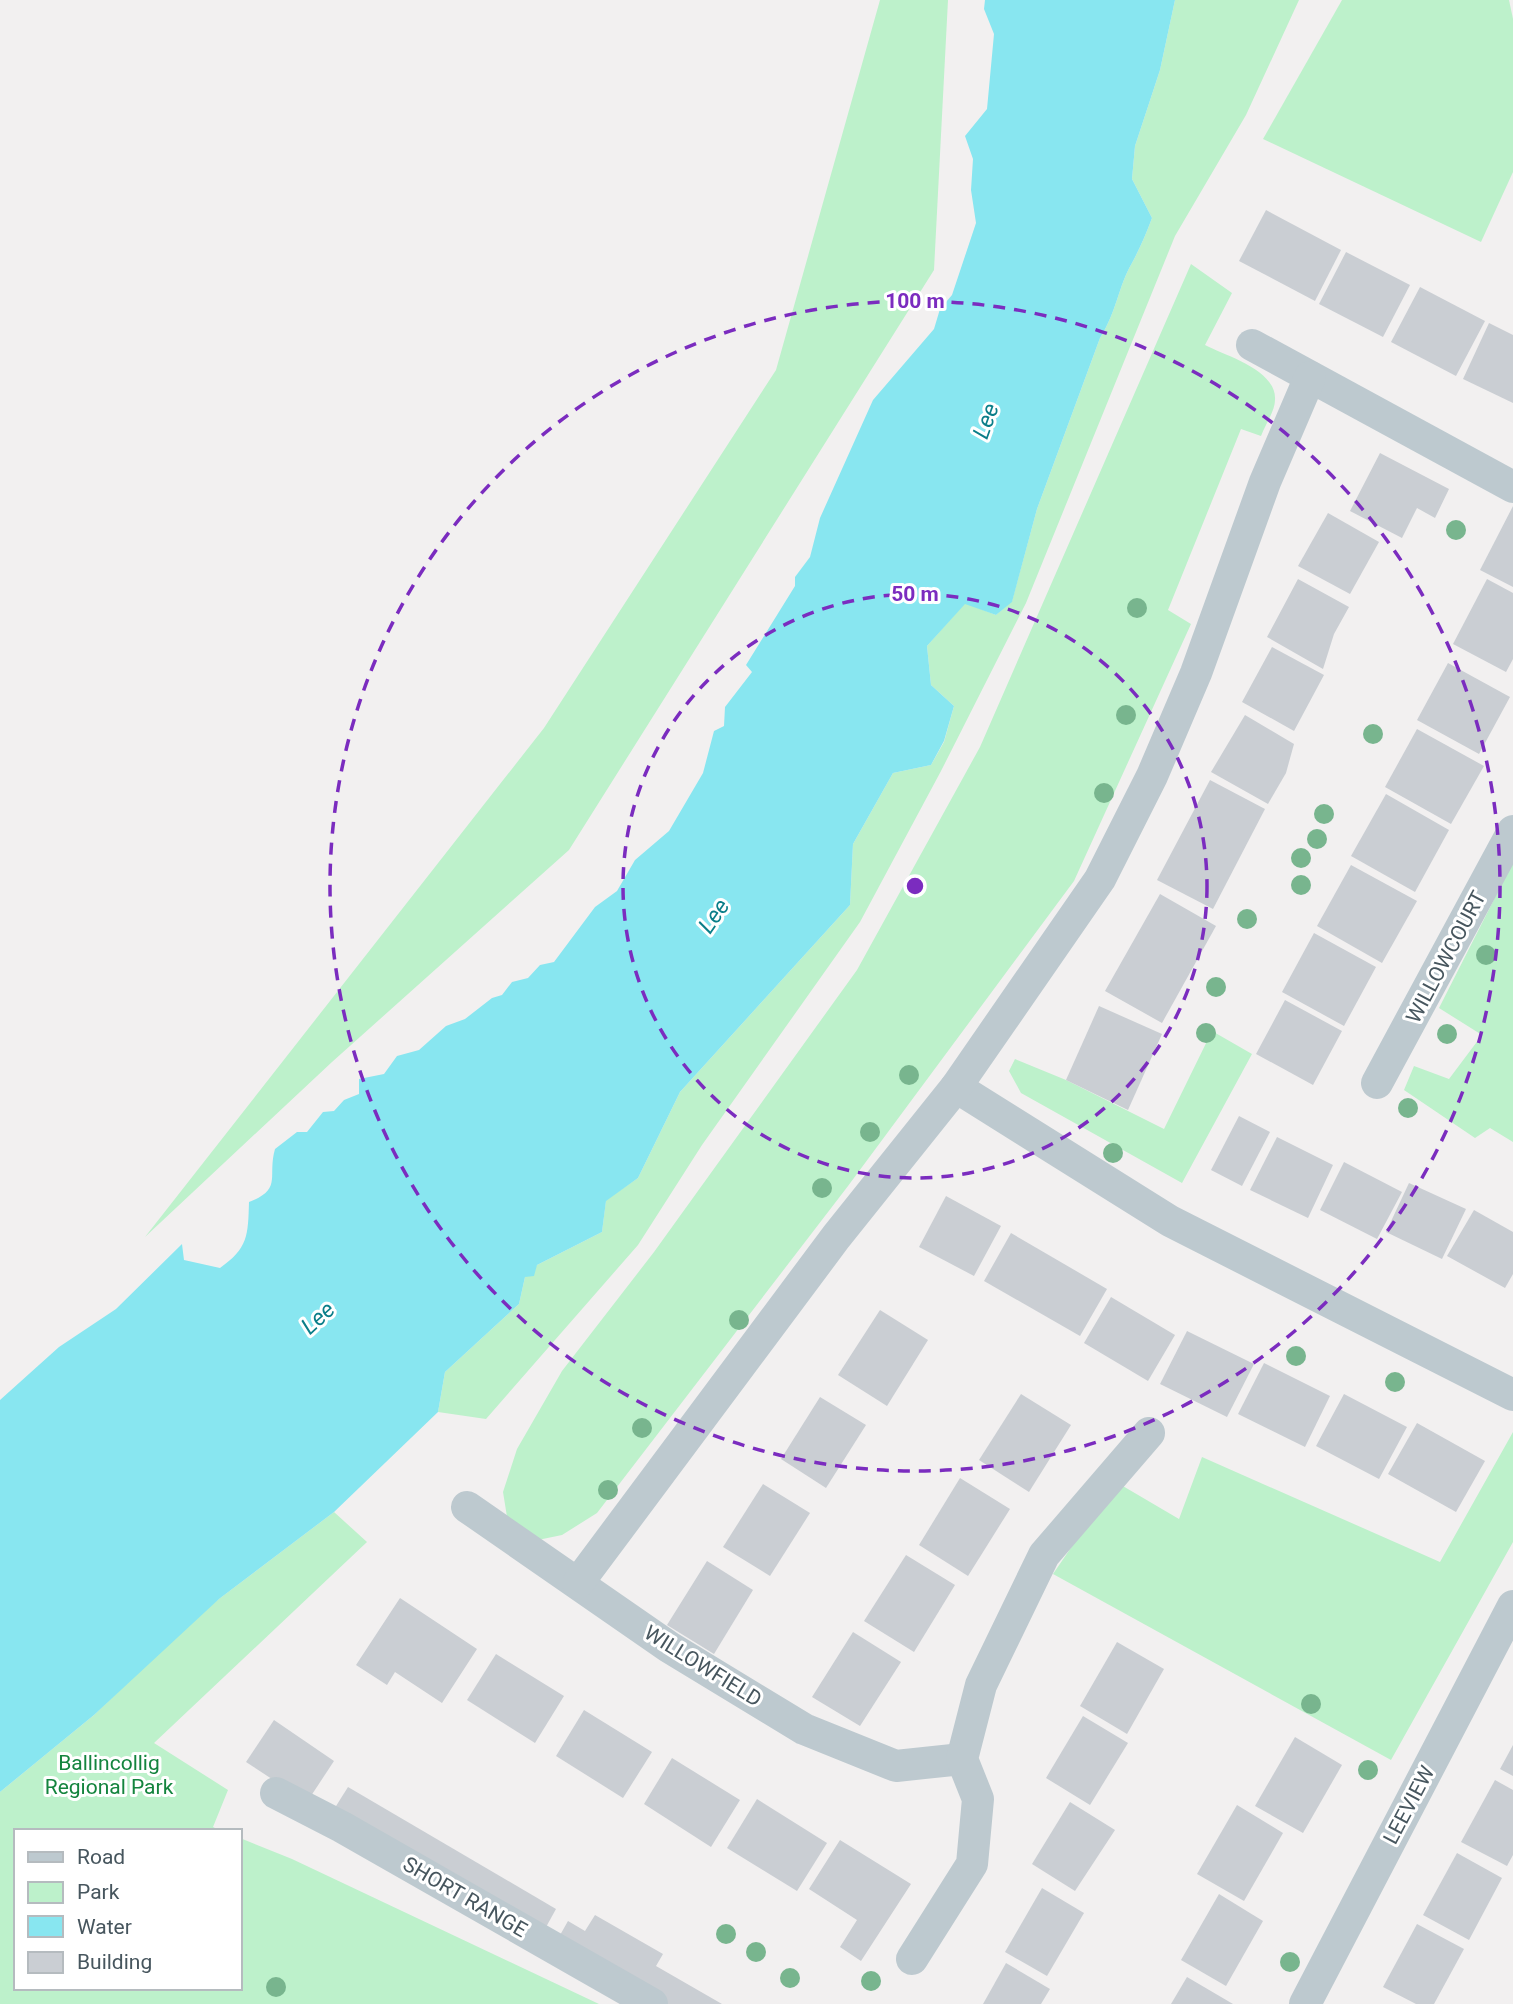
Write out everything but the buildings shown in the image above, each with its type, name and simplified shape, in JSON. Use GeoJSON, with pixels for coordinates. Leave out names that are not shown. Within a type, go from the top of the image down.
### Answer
{"type":"FeatureCollection","features":[{"type":"Feature","properties":{"kind":"street"},"geometry":{"type":"LineString","coordinates":[[1252,345],[1513,487]]}},
{"type":"Feature","properties":{"kind":"street"},"geometry":{"type":"LineString","coordinates":[[578,1583],[828,1248],[956,1087],[1100,879],[1152,776],[1196,673],[1265,481],[1310,377]]}},
{"type":"Feature","properties":{"kind":"street","name":"WILLOWCOURT"},"geometry":{"type":"LineString","coordinates":[[1377,1083],[1513,831]]}},
{"type":"Feature","properties":{"kind":"street"},"geometry":{"type":"LineString","coordinates":[[956,1087],[1170,1221],[1513,1395]]}},
{"type":"Feature","properties":{"kind":"street"},"geometry":{"type":"LineString","coordinates":[[912,1959],[972,1864],[978,1799],[962,1759],[981,1685],[1044,1555],[1149,1433]]}},
{"type":"Feature","properties":{"kind":"street","name":"WILLOWFIELD"},"geometry":{"type":"LineString","coordinates":[[467,1507],[668,1647],[804,1729],[896,1766],[962,1759]]}},
{"type":"Feature","properties":{"kind":"street","name":"LEEVIEW"},"geometry":{"type":"LineString","coordinates":[[1304,2004],[1513,1606]]}},
{"type":"Feature","properties":{"kind":"street","name":"SHORT RANGE"},"geometry":{"type":"LineString","coordinates":[[276,1793],[342,1827],[652,2004]]}},
{"type":"Feature","properties":{"kind":"green space"},"geometry":{"type":"Polygon","coordinates":[[[880,0],[948,0],[934,270],[569,850],[332,1062],[145,1237],[544,728],[776,370],[880,0]]]}},
{"type":"Feature","properties":{"kind":"green space"},"geometry":{"type":"Polygon","coordinates":[[[1175,0],[1299,0],[1246,115],[1175,236],[1026,603],[941,771],[860,922],[702,1145],[638,1245],[486,1419],[438,1412],[445,1372],[519,1304],[525,1277],[537,1265],[602,1232],[606,1200],[638,1178],[680,1092],[850,905],[853,844],[893,773],[931,765],[944,742],[954,706],[931,685],[927,646],[965,603],[996,615],[1012,601],[1037,509],[1100,338],[1152,218],[1132,179],[1135,146],[1160,70],[1175,0]]]}},
{"type":"Feature","properties":{"kind":"green space"},"geometry":{"type":"Polygon","coordinates":[[[1342,0],[1509,0],[1513,19],[1513,172],[1481,242],[1263,139],[1342,0]]]}},
{"type":"Feature","properties":{"kind":"green space"},"geometry":{"type":"Polygon","coordinates":[[[1191,264],[1232,293],[1205,345],[1259,372],[1273,389],[1275,404],[1261,436],[1241,429],[1168,610],[1191,624],[1074,881],[848,1186],[597,1513],[562,1535],[533,1541],[508,1523],[503,1492],[517,1449],[562,1371],[654,1252],[857,970],[980,747],[1191,264]]]}},
{"type":"Feature","properties":{"kind":"green space"},"geometry":{"type":"Polygon","coordinates":[[[1513,862],[1513,1142],[1490,1128],[1475,1138],[1404,1090],[1414,1066],[1449,1079],[1482,1035],[1439,1008],[1513,862]]]}},
{"type":"Feature","properties":{"kind":"green space"},"geometry":{"type":"Polygon","coordinates":[[[1212,1031],[1252,1054],[1182,1183],[1021,1093],[1009,1071],[1015,1059],[1066,1080],[1164,1129],[1212,1031]]]}},
{"type":"Feature","properties":{"kind":"green space"},"geometry":{"type":"Polygon","coordinates":[[[1513,1432],[1513,1542],[1391,1760],[1053,1574],[1116,1482],[1179,1519],[1202,1457],[1440,1562],[1513,1432]]]}},
{"type":"Feature","properties":{"kind":"green space","name":"Ballincollig Regional Park"},"geometry":{"type":"Polygon","coordinates":[[[334,1512],[367,1542],[154,1743],[228,1790],[213,1827],[217,1829],[14,1829],[14,1990],[242,1990],[242,1839],[292,1859],[599,2004],[0,2004],[0,1792],[94,1715],[203,1611],[334,1512]]]}},
{"type":"Feature","properties":{"kind":"water","name":"Lee"},"geometry":{"type":"Polygon","coordinates":[[[985,0],[1175,0],[1160,70],[1135,146],[1132,179],[1152,218],[1100,338],[1037,509],[1012,602],[996,615],[965,604],[927,646],[931,685],[954,706],[944,741],[931,765],[893,773],[853,844],[850,905],[680,1092],[638,1178],[606,1201],[602,1232],[537,1265],[534,1276],[525,1277],[519,1304],[445,1372],[438,1412],[334,1512],[219,1599],[94,1715],[0,1792],[0,1400],[59,1347],[116,1309],[182,1244],[184,1260],[220,1268],[229,1261],[245,1240],[249,1202],[260,1197],[270,1187],[275,1149],[297,1132],[307,1132],[323,1112],[334,1111],[344,1100],[359,1094],[359,1079],[384,1074],[397,1056],[419,1050],[446,1026],[465,1019],[492,998],[502,995],[512,982],[528,978],[540,965],[554,962],[595,907],[617,891],[635,860],[669,831],[703,773],[714,731],[724,726],[725,707],[752,672],[746,665],[795,586],[795,577],[810,557],[820,518],[873,400],[934,329],[940,309],[952,295],[976,223],[971,190],[973,159],[965,136],[987,109],[994,34],[984,9],[985,0]]]}}]}
